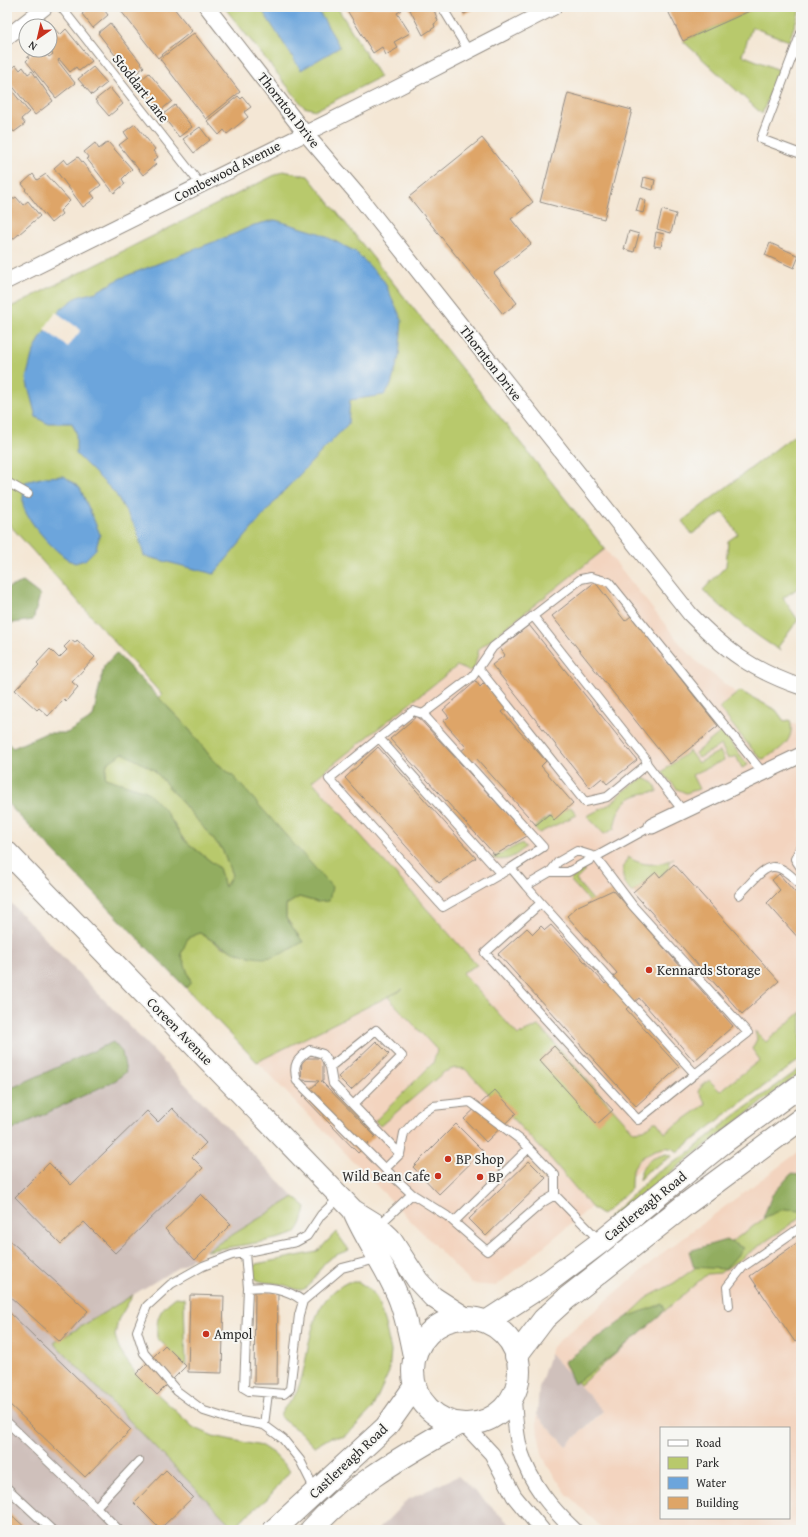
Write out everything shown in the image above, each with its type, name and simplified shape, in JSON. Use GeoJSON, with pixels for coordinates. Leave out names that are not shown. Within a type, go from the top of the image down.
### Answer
{"type":"FeatureCollection","features":[{"type":"Feature","properties":{"kind":"main road","name":"Castlereagh Road"},"geometry":{"type":"LineString","coordinates":[[476,1320],[549,1281],[724,1142],[801,1085]]}},
{"type":"Feature","properties":{"kind":"main road","name":"Castlereagh Road"},"geometry":{"type":"LineString","coordinates":[[516,1356],[544,1319],[568,1298],[685,1205],[801,1119]]}},
{"type":"Feature","properties":{"kind":"main road"},"geometry":{"type":"LineString","coordinates":[[476,1320],[505,1336],[516,1356],[519,1376],[513,1395],[504,1407],[493,1417],[484,1421],[461,1424],[447,1421],[436,1415],[423,1402],[415,1386],[413,1377],[414,1358],[425,1337],[434,1329],[444,1323],[476,1320]]}},
{"type":"Feature","properties":{"kind":"main road","name":"Castlereagh Road"},"geometry":{"type":"LineString","coordinates":[[274,1530],[386,1427],[415,1386]]}},
{"type":"Feature","properties":{"kind":"main road","name":"Castlereagh Road"},"geometry":{"type":"LineString","coordinates":[[311,1530],[338,1503],[380,1470],[461,1424]]}},
{"type":"Feature","properties":{"kind":"street"},"geometry":{"type":"LineString","coordinates":[[7,37],[45,7]]}},
{"type":"Feature","properties":{"kind":"street","name":"Thornton Drive"},"geometry":{"type":"LineString","coordinates":[[208,7],[304,132],[357,194],[690,614],[717,641],[747,663],[761,671],[801,687]]}},
{"type":"Feature","properties":{"kind":"street","name":"Combewood Avenue"},"geometry":{"type":"LineString","coordinates":[[7,281],[304,132],[385,94],[554,7]]}},
{"type":"Feature","properties":{"kind":"street"},"geometry":{"type":"LineString","coordinates":[[652,826],[801,755]]}},
{"type":"Feature","properties":{"kind":"street","name":"Coreen Avenue"},"geometry":{"type":"LineString","coordinates":[[7,852],[347,1203],[390,1238],[418,1281],[433,1297],[476,1320]]}},
{"type":"Feature","properties":{"kind":"street","name":"Coreen Avenue"},"geometry":{"type":"LineString","coordinates":[[347,1203],[397,1294],[414,1358]]}},
{"type":"Feature","properties":{"kind":"street"},"geometry":{"type":"LineString","coordinates":[[513,1395],[517,1435],[521,1453],[530,1476],[545,1499],[574,1530]]}},
{"type":"Feature","properties":{"kind":"street"},"geometry":{"type":"LineString","coordinates":[[461,1424],[492,1454],[514,1496],[542,1530]]}},
{"type":"Feature","properties":{"kind":"lane","name":"Stoddart Lane"},"geometry":{"type":"LineString","coordinates":[[61,7],[200,185]]}},
{"type":"Feature","properties":{"kind":"lane"},"geometry":{"type":"LineString","coordinates":[[442,7],[468,50]]}},
{"type":"Feature","properties":{"kind":"lane"},"geometry":{"type":"LineString","coordinates":[[801,33],[761,139],[801,154]]}},
{"type":"Feature","properties":{"kind":"lane"},"geometry":{"type":"LineString","coordinates":[[7,482],[28,494]]}},
{"type":"Feature","properties":{"kind":"lane"},"geometry":{"type":"LineString","coordinates":[[423,714],[473,676],[492,647],[581,579],[591,577],[609,582],[763,773]]}},
{"type":"Feature","properties":{"kind":"lane"},"geometry":{"type":"LineString","coordinates":[[533,616],[645,758],[647,764],[683,811]]}},
{"type":"Feature","properties":{"kind":"lane"},"geometry":{"type":"LineString","coordinates":[[479,669],[585,802],[607,797],[647,764]]}},
{"type":"Feature","properties":{"kind":"lane"},"geometry":{"type":"LineString","coordinates":[[413,711],[423,714],[543,846],[511,868],[443,907],[329,779],[413,711]]}},
{"type":"Feature","properties":{"kind":"lane"},"geometry":{"type":"LineString","coordinates":[[378,738],[501,874]]}},
{"type":"Feature","properties":{"kind":"lane"},"geometry":{"type":"LineString","coordinates":[[550,872],[568,872],[652,826]]}},
{"type":"Feature","properties":{"kind":"lane"},"geometry":{"type":"LineString","coordinates":[[801,846],[795,859],[801,868]]}},
{"type":"Feature","properties":{"kind":"lane"},"geometry":{"type":"LineString","coordinates":[[526,886],[550,872],[558,862],[577,851],[596,856],[633,906],[748,1033],[638,1120],[485,953],[541,903]]}},
{"type":"Feature","properties":{"kind":"lane"},"geometry":{"type":"LineString","coordinates":[[739,895],[764,870],[773,867],[786,870],[801,886]]}},
{"type":"Feature","properties":{"kind":"lane"},"geometry":{"type":"LineString","coordinates":[[511,868],[695,1074]]}},
{"type":"Feature","properties":{"kind":"lane"},"geometry":{"type":"LineString","coordinates":[[330,1067],[376,1030],[402,1056],[353,1105]]}},
{"type":"Feature","properties":{"kind":"lane"},"geometry":{"type":"LineString","coordinates":[[400,1154],[333,1084],[330,1067],[323,1054],[310,1050],[299,1058],[294,1070],[297,1081],[384,1169],[412,1194],[454,1222],[487,1251],[543,1202],[555,1195]]}},
{"type":"Feature","properties":{"kind":"lane"},"geometry":{"type":"LineString","coordinates":[[384,1169],[400,1154],[404,1133],[420,1115],[433,1106],[470,1102],[522,1140],[555,1176],[555,1195],[600,1242]]}},
{"type":"Feature","properties":{"kind":"lane"},"geometry":{"type":"LineString","coordinates":[[454,1222],[528,1148]]}},
{"type":"Feature","properties":{"kind":"lane"},"geometry":{"type":"LineString","coordinates":[[377,1226],[412,1194]]}},
{"type":"Feature","properties":{"kind":"lane"},"geometry":{"type":"LineString","coordinates":[[315,1491],[300,1460],[283,1439],[264,1425],[229,1419],[204,1411],[177,1391],[144,1352],[137,1331],[147,1306],[171,1284],[203,1266],[232,1255],[296,1242],[307,1236],[321,1215],[347,1203]]}},
{"type":"Feature","properties":{"kind":"lane"},"geometry":{"type":"LineString","coordinates":[[729,1306],[727,1286],[743,1267],[801,1227]]}},
{"type":"Feature","properties":{"kind":"lane"},"geometry":{"type":"LineString","coordinates":[[245,1253],[248,1288],[244,1388],[249,1391],[284,1394],[290,1389],[299,1316],[303,1301],[342,1268],[378,1258]]}},
{"type":"Feature","properties":{"kind":"lane"},"geometry":{"type":"LineString","coordinates":[[248,1288],[280,1288],[294,1294],[303,1301]]}},
{"type":"Feature","properties":{"kind":"lane"},"geometry":{"type":"LineString","coordinates":[[264,1425],[268,1393]]}},
{"type":"Feature","properties":{"kind":"lane"},"geometry":{"type":"LineString","coordinates":[[7,1422],[118,1530]]}},
{"type":"Feature","properties":{"kind":"lane"},"geometry":{"type":"LineString","coordinates":[[96,1507],[139,1461]]}},
{"type":"Feature","properties":{"kind":"lane"},"geometry":{"type":"LineString","coordinates":[[7,1488],[52,1530]]}},
{"type":"Feature","properties":{"kind":"shaded area"},"geometry":{"type":"Polygon","coordinates":[[[605,549],[683,647],[697,662],[740,696],[801,727],[801,1047],[608,1193],[496,1286],[472,1284],[257,1062],[419,981],[471,959],[312,781],[605,549]]]}},
{"type":"Feature","properties":{"kind":"shaded area"},"geometry":{"type":"Polygon","coordinates":[[[7,899],[294,1197],[54,1343],[233,1527],[230,1530],[7,1530],[7,899]]]}},
{"type":"Feature","properties":{"kind":"shaded area"},"geometry":{"type":"Polygon","coordinates":[[[801,1150],[801,1530],[604,1530],[567,1494],[547,1465],[542,1454],[537,1427],[537,1415],[566,1446],[603,1412],[550,1354],[552,1347],[660,1255],[801,1150]]]}},
{"type":"Feature","properties":{"kind":"shaded area"},"geometry":{"type":"Polygon","coordinates":[[[550,1354],[603,1411],[566,1446],[537,1415],[539,1388],[550,1354]]]}},
{"type":"Feature","properties":{"kind":"shaded area"},"geometry":{"type":"Polygon","coordinates":[[[458,1476],[516,1530],[378,1530],[407,1500],[458,1476]]]}},
{"type":"Feature","properties":{"kind":"green space"},"geometry":{"type":"Polygon","coordinates":[[[224,7],[337,7],[380,77],[316,110],[304,107],[224,7]]]}},
{"type":"Feature","properties":{"kind":"green space"},"geometry":{"type":"Polygon","coordinates":[[[753,7],[801,7],[789,41],[752,27],[742,55],[779,70],[762,114],[683,41],[753,9],[753,7]]]}},
{"type":"Feature","properties":{"kind":"green space"},"geometry":{"type":"Polygon","coordinates":[[[283,171],[308,176],[605,549],[479,649],[474,669],[469,671],[457,666],[312,781],[477,965],[462,973],[518,1035],[538,1026],[540,1027],[633,1131],[644,1130],[654,1122],[657,1122],[665,1133],[706,1104],[699,1092],[699,1089],[709,1080],[720,1091],[760,1060],[752,1049],[757,1039],[755,1031],[766,1042],[801,1012],[801,1059],[734,1108],[678,1152],[672,1148],[665,1148],[655,1150],[640,1159],[633,1169],[631,1189],[602,1215],[592,1208],[552,1160],[465,1069],[455,1068],[444,1072],[380,1126],[375,1121],[433,1063],[437,1050],[388,997],[403,989],[257,1062],[186,988],[191,982],[181,954],[187,938],[200,933],[222,947],[252,956],[303,942],[286,918],[286,905],[299,897],[317,902],[233,776],[213,760],[188,728],[159,698],[162,695],[7,522],[7,309],[283,171]]]}},
{"type":"Feature","properties":{"kind":"green space"},"geometry":{"type":"Polygon","coordinates":[[[801,430],[801,586],[783,598],[798,620],[778,647],[781,651],[740,623],[703,590],[726,566],[728,541],[738,534],[723,512],[692,534],[682,521],[801,430]]]}},
{"type":"Feature","properties":{"kind":"green space"},"geometry":{"type":"Polygon","coordinates":[[[23,582],[40,595],[33,620],[7,624],[7,588],[23,582]]]}},
{"type":"Feature","properties":{"kind":"green space"},"geometry":{"type":"Polygon","coordinates":[[[116,653],[188,728],[213,760],[233,776],[332,887],[329,901],[317,902],[299,897],[286,905],[286,918],[303,942],[276,956],[267,958],[236,952],[200,933],[188,938],[181,954],[191,982],[186,988],[7,803],[7,742],[13,748],[46,733],[67,733],[93,717],[104,666],[116,653]],[[123,753],[107,763],[105,778],[146,791],[164,809],[184,840],[219,868],[225,887],[232,875],[222,849],[154,770],[123,753]]]}},
{"type":"Feature","properties":{"kind":"green space"},"geometry":{"type":"Polygon","coordinates":[[[740,691],[776,710],[784,721],[790,720],[791,734],[785,744],[780,749],[763,759],[760,758],[744,740],[719,708],[740,691]]]}},
{"type":"Feature","properties":{"kind":"green space"},"geometry":{"type":"Polygon","coordinates":[[[722,731],[748,765],[742,768],[736,756],[728,759],[721,745],[699,758],[695,753],[722,731]]]}},
{"type":"Feature","properties":{"kind":"green space"},"geometry":{"type":"Polygon","coordinates":[[[689,751],[698,763],[720,751],[724,760],[692,775],[699,789],[686,793],[677,789],[662,772],[689,751]]]}},
{"type":"Feature","properties":{"kind":"green space"},"geometry":{"type":"Polygon","coordinates":[[[123,752],[154,770],[222,849],[232,875],[225,887],[219,868],[184,840],[164,809],[146,791],[105,778],[107,763],[123,752]]]}},
{"type":"Feature","properties":{"kind":"green space"},"geometry":{"type":"Polygon","coordinates":[[[643,778],[653,783],[657,789],[657,792],[639,794],[627,801],[619,812],[614,829],[604,834],[587,816],[612,803],[623,791],[643,778]]]}},
{"type":"Feature","properties":{"kind":"green space"},"geometry":{"type":"Polygon","coordinates":[[[571,807],[577,815],[539,833],[534,828],[547,818],[571,807]]]}},
{"type":"Feature","properties":{"kind":"green space"},"geometry":{"type":"Polygon","coordinates":[[[522,843],[525,847],[510,858],[502,860],[492,858],[522,843]]]}},
{"type":"Feature","properties":{"kind":"green space"},"geometry":{"type":"Polygon","coordinates":[[[628,857],[645,864],[662,863],[674,858],[668,863],[671,866],[658,878],[654,874],[632,893],[628,889],[623,876],[625,862],[628,857]]]}},
{"type":"Feature","properties":{"kind":"green space"},"geometry":{"type":"Polygon","coordinates":[[[583,869],[585,871],[576,880],[593,900],[590,902],[570,880],[583,869]]]}},
{"type":"Feature","properties":{"kind":"green space"},"geometry":{"type":"Polygon","coordinates":[[[113,1042],[122,1052],[126,1072],[116,1080],[7,1132],[7,1090],[113,1042]]]}},
{"type":"Feature","properties":{"kind":"green space"},"geometry":{"type":"Polygon","coordinates":[[[801,1068],[801,1072],[610,1219],[608,1218],[655,1174],[686,1155],[734,1116],[801,1068]]]}},
{"type":"Feature","properties":{"kind":"green space"},"geometry":{"type":"Polygon","coordinates":[[[666,1154],[672,1156],[648,1171],[639,1180],[642,1169],[647,1162],[666,1154]]]}},
{"type":"Feature","properties":{"kind":"green space"},"geometry":{"type":"Polygon","coordinates":[[[791,1174],[801,1175],[801,1210],[784,1209],[763,1218],[772,1195],[791,1174]]]}},
{"type":"Feature","properties":{"kind":"green space"},"geometry":{"type":"Polygon","coordinates":[[[801,1192],[801,1217],[720,1273],[707,1274],[580,1385],[569,1373],[648,1297],[674,1283],[801,1192]]]}},
{"type":"Feature","properties":{"kind":"green space"},"geometry":{"type":"Polygon","coordinates":[[[294,1197],[306,1207],[301,1224],[295,1233],[289,1236],[266,1241],[206,1251],[294,1197]]]}},
{"type":"Feature","properties":{"kind":"green space"},"geometry":{"type":"Polygon","coordinates":[[[336,1232],[349,1250],[333,1256],[325,1262],[311,1284],[304,1289],[299,1290],[279,1284],[259,1281],[252,1275],[251,1270],[256,1264],[317,1252],[336,1232]]]}},
{"type":"Feature","properties":{"kind":"green space"},"geometry":{"type":"Polygon","coordinates":[[[726,1240],[744,1248],[725,1269],[694,1267],[689,1251],[726,1240]]]}},
{"type":"Feature","properties":{"kind":"green space"},"geometry":{"type":"Polygon","coordinates":[[[348,1282],[359,1282],[369,1289],[377,1299],[385,1324],[391,1351],[389,1372],[372,1409],[352,1430],[343,1437],[331,1437],[314,1447],[300,1432],[283,1420],[280,1416],[283,1409],[297,1391],[302,1376],[312,1330],[317,1316],[324,1303],[334,1291],[348,1282]]]}},
{"type":"Feature","properties":{"kind":"green space"},"geometry":{"type":"Polygon","coordinates":[[[133,1295],[118,1320],[115,1336],[120,1351],[136,1374],[193,1427],[213,1436],[262,1446],[274,1454],[290,1471],[268,1498],[233,1527],[54,1343],[133,1295]]]}},
{"type":"Feature","properties":{"kind":"green space"},"geometry":{"type":"Polygon","coordinates":[[[176,1297],[184,1298],[186,1366],[157,1338],[157,1324],[160,1314],[162,1310],[176,1297]]]}},
{"type":"Feature","properties":{"kind":"green space"},"geometry":{"type":"Polygon","coordinates":[[[662,1304],[665,1308],[660,1316],[608,1359],[574,1384],[564,1362],[627,1317],[662,1304]]]}},
{"type":"Feature","properties":{"kind":"water"},"geometry":{"type":"Polygon","coordinates":[[[260,7],[316,7],[340,47],[301,70],[260,7]]]}},
{"type":"Feature","properties":{"kind":"water"},"geometry":{"type":"Polygon","coordinates":[[[275,220],[319,233],[356,252],[384,281],[402,320],[399,357],[391,385],[384,395],[350,400],[348,424],[282,493],[214,574],[144,556],[136,528],[115,493],[76,454],[76,432],[72,423],[46,423],[36,417],[26,379],[32,355],[41,337],[60,310],[77,297],[96,292],[121,278],[254,225],[275,220]]]}},
{"type":"Feature","properties":{"kind":"water"},"geometry":{"type":"Polygon","coordinates":[[[64,476],[80,488],[100,534],[96,549],[85,560],[75,563],[61,554],[44,538],[25,511],[23,504],[25,482],[45,477],[64,476]]]}},
{"type":"Feature","properties":{"kind":"pier"},"geometry":{"type":"Polygon","coordinates":[[[56,312],[81,330],[68,347],[44,329],[56,312]]]}},
{"type":"Feature","properties":{"kind":"building"},"geometry":{"type":"Polygon","coordinates":[[[90,7],[102,7],[108,15],[93,28],[82,14],[90,7]]]}},
{"type":"Feature","properties":{"kind":"building"},"geometry":{"type":"Polygon","coordinates":[[[127,7],[173,7],[192,31],[158,58],[121,11],[127,7]]]}},
{"type":"Feature","properties":{"kind":"building"},"geometry":{"type":"Polygon","coordinates":[[[345,7],[400,7],[402,10],[397,13],[410,33],[394,42],[398,48],[386,55],[382,47],[373,53],[345,7]]]}},
{"type":"Feature","properties":{"kind":"building"},"geometry":{"type":"Polygon","coordinates":[[[433,7],[438,21],[434,24],[435,27],[423,35],[409,8],[433,7]]]}},
{"type":"Feature","properties":{"kind":"building"},"geometry":{"type":"Polygon","coordinates":[[[460,7],[477,7],[464,14],[460,7]]]}},
{"type":"Feature","properties":{"kind":"building"},"geometry":{"type":"Polygon","coordinates":[[[666,7],[753,7],[754,9],[683,41],[666,7]]]}},
{"type":"Feature","properties":{"kind":"building"},"geometry":{"type":"Polygon","coordinates":[[[110,23],[144,67],[132,77],[98,33],[110,23]]]}},
{"type":"Feature","properties":{"kind":"building"},"geometry":{"type":"Polygon","coordinates":[[[66,29],[92,61],[79,71],[76,67],[70,72],[59,59],[58,61],[75,83],[56,98],[26,61],[29,58],[58,58],[58,33],[60,35],[66,29]]]}},
{"type":"Feature","properties":{"kind":"building"},"geometry":{"type":"Polygon","coordinates":[[[194,33],[240,92],[206,119],[160,59],[194,33]]]}},
{"type":"Feature","properties":{"kind":"building"},"geometry":{"type":"Polygon","coordinates":[[[16,65],[20,70],[23,67],[28,74],[32,71],[53,101],[35,115],[7,79],[7,73],[16,65]]]}},
{"type":"Feature","properties":{"kind":"building"},"geometry":{"type":"Polygon","coordinates":[[[93,67],[107,83],[92,95],[78,79],[93,67]]]}},
{"type":"Feature","properties":{"kind":"building"},"geometry":{"type":"Polygon","coordinates":[[[149,73],[172,101],[160,111],[137,83],[149,73]]]}},
{"type":"Feature","properties":{"kind":"building"},"geometry":{"type":"Polygon","coordinates":[[[10,88],[29,112],[21,119],[25,124],[14,132],[7,123],[7,91],[10,88]]]}},
{"type":"Feature","properties":{"kind":"building"},"geometry":{"type":"Polygon","coordinates":[[[110,88],[123,104],[109,116],[95,100],[110,88]]]}},
{"type":"Feature","properties":{"kind":"building"},"geometry":{"type":"Polygon","coordinates":[[[568,93],[632,110],[604,219],[540,202],[568,93]]]}},
{"type":"Feature","properties":{"kind":"building"},"geometry":{"type":"Polygon","coordinates":[[[238,96],[241,99],[243,97],[251,107],[244,112],[248,117],[227,134],[224,130],[219,135],[207,121],[238,96]]]}},
{"type":"Feature","properties":{"kind":"building"},"geometry":{"type":"Polygon","coordinates":[[[175,105],[192,127],[179,137],[162,115],[175,105]]]}},
{"type":"Feature","properties":{"kind":"building"},"geometry":{"type":"Polygon","coordinates":[[[135,124],[155,149],[153,151],[158,157],[153,161],[156,164],[143,175],[119,145],[128,138],[124,132],[135,124]]]}},
{"type":"Feature","properties":{"kind":"building"},"geometry":{"type":"Polygon","coordinates":[[[200,127],[210,140],[194,153],[183,139],[200,127]]]}},
{"type":"Feature","properties":{"kind":"building"},"geometry":{"type":"Polygon","coordinates":[[[482,138],[533,202],[511,219],[531,244],[494,273],[517,303],[503,314],[409,197],[482,138]]]}},
{"type":"Feature","properties":{"kind":"building"},"geometry":{"type":"Polygon","coordinates":[[[108,142],[132,169],[122,179],[125,184],[114,193],[87,159],[89,158],[84,152],[95,143],[99,149],[108,142]]]}},
{"type":"Feature","properties":{"kind":"building"},"geometry":{"type":"Polygon","coordinates":[[[78,157],[101,185],[91,193],[95,198],[83,207],[54,168],[64,159],[68,164],[78,157]]]}},
{"type":"Feature","properties":{"kind":"building"},"geometry":{"type":"Polygon","coordinates":[[[33,174],[37,180],[46,174],[70,201],[60,211],[62,214],[51,223],[22,184],[33,174]]]}},
{"type":"Feature","properties":{"kind":"building"},"geometry":{"type":"Polygon","coordinates":[[[644,177],[655,180],[653,190],[642,187],[644,177]]]}},
{"type":"Feature","properties":{"kind":"building"},"geometry":{"type":"Polygon","coordinates":[[[16,197],[23,205],[28,201],[40,216],[12,240],[10,237],[7,239],[7,202],[16,197]]]}},
{"type":"Feature","properties":{"kind":"building"},"geometry":{"type":"Polygon","coordinates":[[[640,198],[646,201],[643,213],[636,211],[640,198]]]}},
{"type":"Feature","properties":{"kind":"building"},"geometry":{"type":"Polygon","coordinates":[[[662,210],[676,214],[671,233],[657,229],[662,210]]]}},
{"type":"Feature","properties":{"kind":"building"},"geometry":{"type":"Polygon","coordinates":[[[629,231],[639,234],[634,252],[624,249],[629,231]]]}},
{"type":"Feature","properties":{"kind":"building"},"geometry":{"type":"Polygon","coordinates":[[[656,232],[664,234],[661,247],[654,246],[656,232]]]}},
{"type":"Feature","properties":{"kind":"building"},"geometry":{"type":"Polygon","coordinates":[[[770,243],[799,256],[794,268],[765,255],[770,243]]]}},
{"type":"Feature","properties":{"kind":"building"},"geometry":{"type":"Polygon","coordinates":[[[595,582],[625,621],[631,616],[718,726],[670,764],[552,616],[595,582]]]}},
{"type":"Feature","properties":{"kind":"building"},"geometry":{"type":"Polygon","coordinates":[[[529,625],[637,760],[607,784],[602,778],[590,788],[492,665],[505,655],[500,648],[529,625]]]}},
{"type":"Feature","properties":{"kind":"building"},"geometry":{"type":"Polygon","coordinates":[[[71,640],[75,643],[77,640],[95,657],[72,682],[78,687],[66,701],[64,699],[48,716],[39,708],[37,710],[15,690],[39,665],[37,663],[50,649],[59,658],[67,650],[64,647],[71,640]]]}},
{"type":"Feature","properties":{"kind":"building"},"geometry":{"type":"Polygon","coordinates":[[[476,681],[480,687],[484,683],[506,709],[502,712],[546,761],[541,766],[573,803],[554,820],[549,814],[536,825],[476,758],[469,765],[459,753],[466,747],[443,721],[449,717],[443,710],[476,681]]]}},
{"type":"Feature","properties":{"kind":"building"},"geometry":{"type":"Polygon","coordinates":[[[417,716],[527,836],[495,855],[390,739],[417,716]]]}},
{"type":"Feature","properties":{"kind":"building"},"geometry":{"type":"Polygon","coordinates":[[[378,747],[476,858],[439,883],[345,778],[378,747]]]}},
{"type":"Feature","properties":{"kind":"building"},"geometry":{"type":"Polygon","coordinates":[[[674,864],[779,981],[742,1014],[633,892],[656,872],[660,877],[674,864]]]}},
{"type":"Feature","properties":{"kind":"building"},"geometry":{"type":"Polygon","coordinates":[[[779,874],[801,899],[801,941],[767,903],[780,890],[772,880],[779,874]]]}},
{"type":"Feature","properties":{"kind":"building"},"geometry":{"type":"Polygon","coordinates":[[[613,890],[733,1026],[694,1061],[639,998],[626,1009],[679,1067],[636,1106],[498,954],[527,928],[533,934],[541,926],[545,930],[551,925],[605,984],[617,973],[567,916],[578,906],[613,890]]]}},
{"type":"Feature","properties":{"kind":"building"},"geometry":{"type":"Polygon","coordinates":[[[376,1041],[389,1054],[351,1090],[338,1077],[376,1041]]]}},
{"type":"Feature","properties":{"kind":"building"},"geometry":{"type":"Polygon","coordinates":[[[554,1046],[613,1110],[597,1124],[539,1060],[554,1046]]]}},
{"type":"Feature","properties":{"kind":"building"},"geometry":{"type":"Polygon","coordinates":[[[302,1058],[323,1058],[323,1081],[321,1081],[375,1136],[358,1153],[303,1096],[319,1081],[301,1080],[302,1058]]]}},
{"type":"Feature","properties":{"kind":"building"},"geometry":{"type":"Polygon","coordinates":[[[495,1090],[516,1113],[486,1142],[464,1119],[495,1090]]]}},
{"type":"Feature","properties":{"kind":"building"},"geometry":{"type":"Polygon","coordinates":[[[172,1108],[206,1143],[192,1157],[203,1168],[115,1253],[84,1222],[61,1244],[15,1197],[49,1163],[71,1185],[147,1111],[158,1122],[172,1108]]]}},
{"type":"Feature","properties":{"kind":"building","name":"BP Shop"},"geometry":{"type":"Polygon","coordinates":[[[456,1124],[483,1151],[439,1194],[413,1167],[456,1124]]]}},
{"type":"Feature","properties":{"kind":"building"},"geometry":{"type":"Polygon","coordinates":[[[529,1161],[546,1178],[486,1236],[469,1219],[529,1161]]]}},
{"type":"Feature","properties":{"kind":"building"},"geometry":{"type":"Polygon","coordinates":[[[201,1194],[231,1224],[195,1260],[165,1229],[201,1194]]]}},
{"type":"Feature","properties":{"kind":"building"},"geometry":{"type":"Polygon","coordinates":[[[7,1238],[88,1311],[60,1342],[7,1294],[7,1238]]]}},
{"type":"Feature","properties":{"kind":"building"},"geometry":{"type":"Polygon","coordinates":[[[801,1240],[801,1337],[795,1342],[750,1276],[801,1240]]]}},
{"type":"Feature","properties":{"kind":"building"},"geometry":{"type":"Polygon","coordinates":[[[255,1291],[278,1292],[277,1384],[254,1384],[255,1291]]]}},
{"type":"Feature","properties":{"kind":"building","name":"Ampol"},"geometry":{"type":"Polygon","coordinates":[[[190,1295],[224,1296],[222,1373],[188,1372],[190,1295]]]}},
{"type":"Feature","properties":{"kind":"building"},"geometry":{"type":"Polygon","coordinates":[[[7,1310],[131,1430],[85,1477],[7,1402],[7,1310]]]}},
{"type":"Feature","properties":{"kind":"building"},"geometry":{"type":"Polygon","coordinates":[[[165,1345],[186,1366],[157,1395],[136,1374],[165,1345]]]}},
{"type":"Feature","properties":{"kind":"building"},"geometry":{"type":"Polygon","coordinates":[[[166,1470],[193,1497],[160,1529],[134,1503],[166,1470]]]}},
{"type":"Feature","properties":{"kind":"building"},"geometry":{"type":"Polygon","coordinates":[[[7,1511],[28,1530],[7,1530],[7,1511]]]}},
{"type":"Feature","properties":{"kind":"place","name":"Kennards Storage"},"geometry":{"type":"Point","coordinates":[649,970]}},
{"type":"Feature","properties":{"kind":"place","name":"BP Shop"},"geometry":{"type":"Point","coordinates":[448,1159]}},
{"type":"Feature","properties":{"kind":"place","name":"Wild Bean Cafe"},"geometry":{"type":"Point","coordinates":[438,1176]}},
{"type":"Feature","properties":{"kind":"place","name":"BP"},"geometry":{"type":"Point","coordinates":[480,1177]}},
{"type":"Feature","properties":{"kind":"place","name":"Ampol"},"geometry":{"type":"Point","coordinates":[206,1334]}}]}
